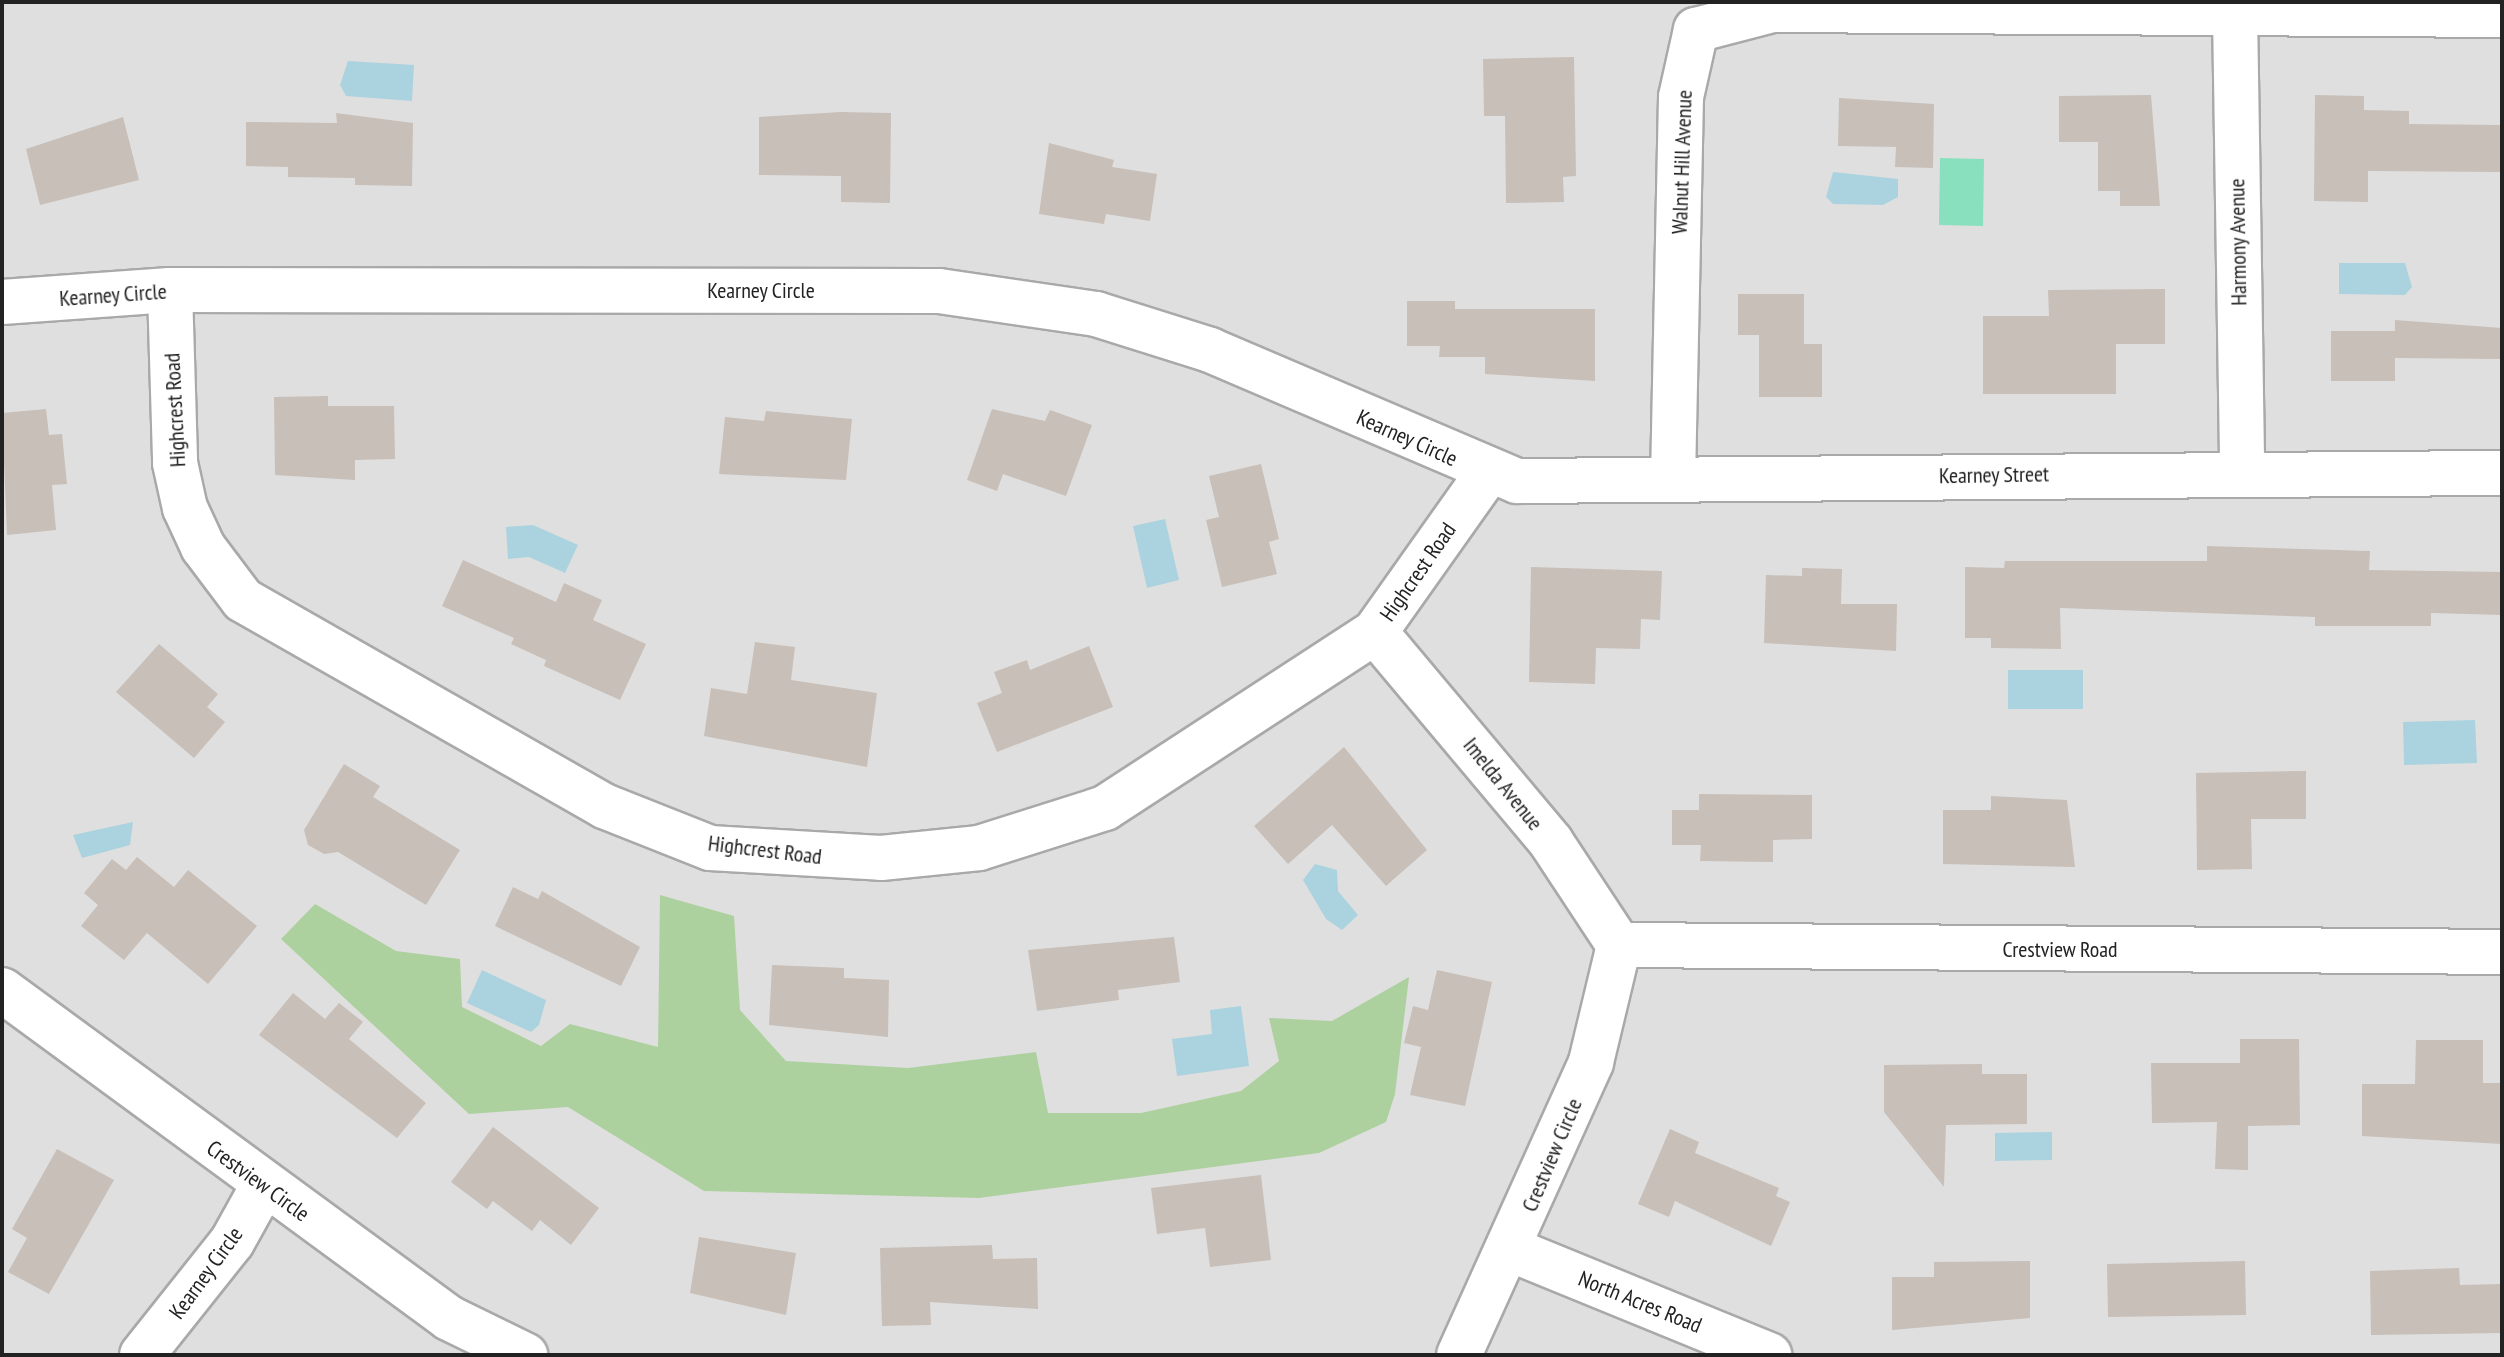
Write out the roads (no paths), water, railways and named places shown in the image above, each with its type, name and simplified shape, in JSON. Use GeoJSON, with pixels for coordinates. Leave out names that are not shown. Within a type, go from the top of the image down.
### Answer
{"type":"FeatureCollection","features":[{"type":"Feature","properties":{"kind":"street","name":"Walnut Hill Avenue"},"geometry":{"type":"LineString","coordinates":[[1673,479],[1681,97],[1696,30],[1773,10],[2502,15]]}},
{"type":"Feature","properties":{"kind":"street","name":"Harmony Avenue"},"geometry":{"type":"LineString","coordinates":[[2235,12],[2242,473]]}},
{"type":"Feature","properties":{"kind":"street","name":"Kearney Circle"},"geometry":{"type":"LineString","coordinates":[[2,302],[170,290],[939,291],[1096,314],[1210,350],[1487,474]]}},
{"type":"Feature","properties":{"kind":"street","name":"Highcrest Road"},"geometry":{"type":"LineString","coordinates":[[170,290],[175,463],[185,508],[203,547],[243,600],[604,806],[710,848],[881,858],[979,848],[1105,808],[1375,632],[1487,474]]}},
{"type":"Feature","properties":{"kind":"street","name":"Kearney Street"},"geometry":{"type":"LineString","coordinates":[[1487,474],[1552,483],[2242,473],[2502,473]]}},
{"type":"Feature","properties":{"kind":"street","name":"Imelda Avenue"},"geometry":{"type":"LineString","coordinates":[[1375,632],[1551,842],[1619,945]]}},
{"type":"Feature","properties":{"kind":"street","name":"Crestview Road"},"geometry":{"type":"LineString","coordinates":[[1619,945],[2502,952]]}},
{"type":"Feature","properties":{"kind":"street","name":"Crestview Circle"},"geometry":{"type":"LineString","coordinates":[[1459,1355],[1512,1250],[1591,1062],[1619,945]]}},
{"type":"Feature","properties":{"kind":"street","name":"Crestview Circle"},"geometry":{"type":"LineString","coordinates":[[2,990],[263,1186],[449,1318],[525,1355]]}},
{"type":"Feature","properties":{"kind":"street","name":"Kearney Circle"},"geometry":{"type":"LineString","coordinates":[[142,1355],[232,1242],[263,1186]]}},
{"type":"Feature","properties":{"kind":"street","name":"North Acres Road"},"geometry":{"type":"LineString","coordinates":[[1512,1250],[1769,1355]]}},
{"type":"Feature","properties":{"kind":"water"},"geometry":{"type":"Polygon","coordinates":[[[348,61],[414,65],[412,101],[346,96],[340,85],[348,61]]]}},
{"type":"Feature","properties":{"kind":"water"},"geometry":{"type":"Polygon","coordinates":[[[1833,172],[1898,179],[1898,197],[1883,205],[1833,204],[1826,197],[1833,172]]]}},
{"type":"Feature","properties":{"kind":"water"},"geometry":{"type":"Polygon","coordinates":[[[2339,263],[2405,263],[2412,287],[2405,295],[2339,294],[2339,263]]]}},
{"type":"Feature","properties":{"kind":"water"},"geometry":{"type":"Polygon","coordinates":[[[1165,519],[1179,580],[1147,588],[1133,526],[1165,519]]]}},
{"type":"Feature","properties":{"kind":"water"},"geometry":{"type":"Polygon","coordinates":[[[533,525],[578,545],[565,573],[529,557],[508,559],[506,527],[533,525]]]}},
{"type":"Feature","properties":{"kind":"water"},"geometry":{"type":"Polygon","coordinates":[[[2008,670],[2083,670],[2083,709],[2008,709],[2008,670]]]}},
{"type":"Feature","properties":{"kind":"water"},"geometry":{"type":"Polygon","coordinates":[[[2475,720],[2477,763],[2404,765],[2403,722],[2475,720]]]}},
{"type":"Feature","properties":{"kind":"water"},"geometry":{"type":"Polygon","coordinates":[[[133,822],[130,845],[82,858],[73,835],[133,822]]]}},
{"type":"Feature","properties":{"kind":"water"},"geometry":{"type":"Polygon","coordinates":[[[1315,864],[1337,870],[1338,891],[1358,915],[1342,930],[1326,919],[1303,880],[1315,864]]]}},
{"type":"Feature","properties":{"kind":"water"},"geometry":{"type":"Polygon","coordinates":[[[482,970],[546,1000],[539,1025],[531,1032],[467,1003],[482,970]]]}},
{"type":"Feature","properties":{"kind":"water"},"geometry":{"type":"Polygon","coordinates":[[[1241,1006],[1249,1066],[1177,1076],[1172,1039],[1212,1034],[1210,1010],[1241,1006]]]}},
{"type":"Feature","properties":{"kind":"water"},"geometry":{"type":"Polygon","coordinates":[[[2052,1132],[2052,1160],[1995,1161],[1995,1133],[2052,1132]]]}}]}
